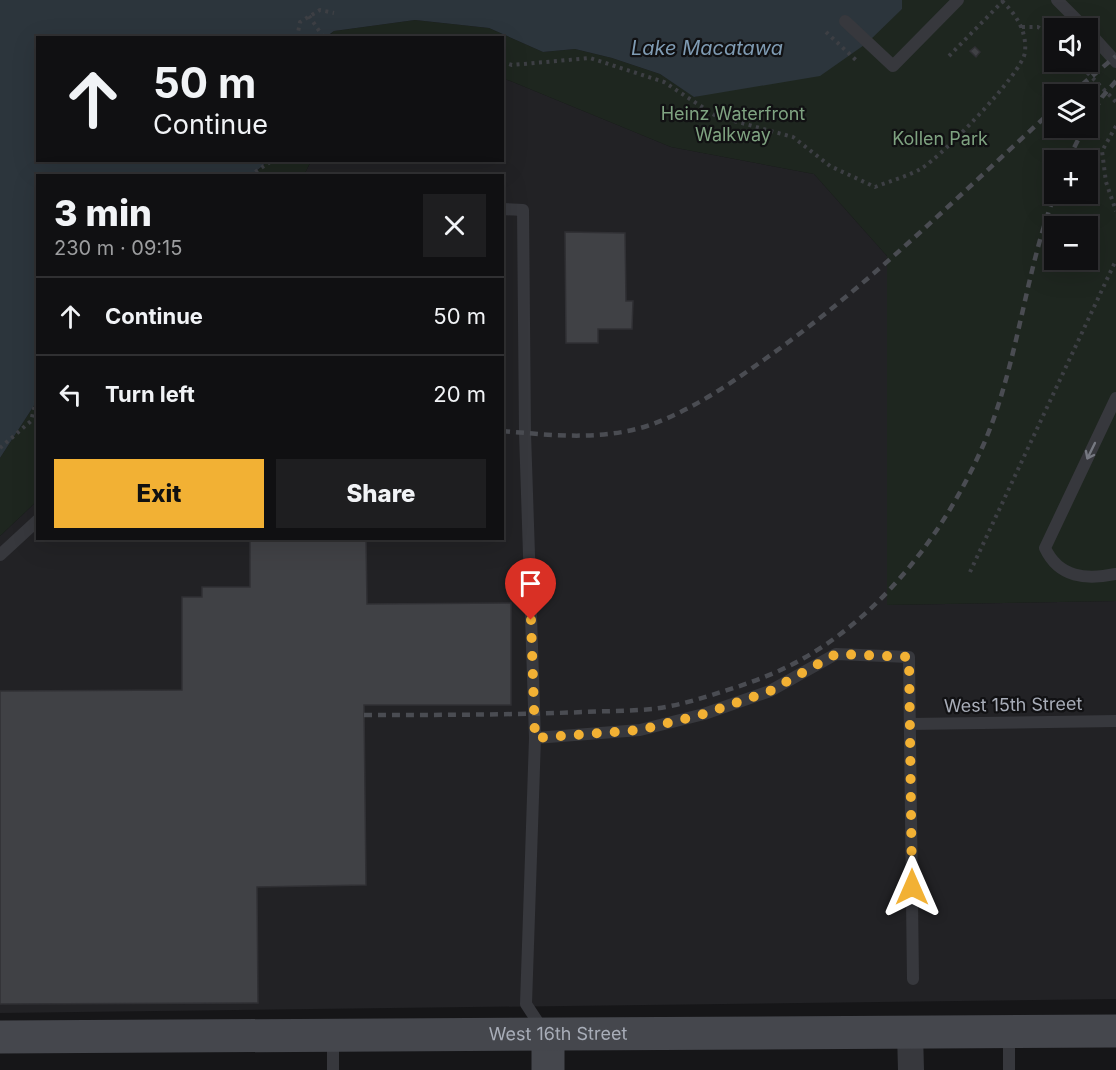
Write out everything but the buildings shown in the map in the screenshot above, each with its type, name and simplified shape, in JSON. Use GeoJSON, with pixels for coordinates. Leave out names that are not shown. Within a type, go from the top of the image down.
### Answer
{"type":"FeatureCollection","features":[{"type":"Feature","properties":{"kind":"street","name":"West 16th Street"},"geometry":{"type":"LineString","coordinates":[[0,1036],[548,1035],[1116,1030]]}},
{"type":"Feature","properties":{"kind":"street"},"geometry":{"type":"LineString","coordinates":[[910,1033],[911,1070]]}},
{"type":"Feature","properties":{"kind":"street"},"geometry":{"type":"LineString","coordinates":[[548,1035],[548,1070]]}},
{"type":"Feature","properties":{"kind":"lane"},"geometry":{"type":"LineString","coordinates":[[844,21],[893,66],[958,0]]}},
{"type":"Feature","properties":{"kind":"lane"},"geometry":{"type":"LineString","coordinates":[[1057,0],[1074,18]]}},
{"type":"Feature","properties":{"kind":"lane"},"geometry":{"type":"LineString","coordinates":[[1098,43],[1116,62]]}},
{"type":"Feature","properties":{"kind":"lane"},"geometry":{"type":"LineString","coordinates":[[504,209],[524,210],[525,433],[535,738],[526,1004],[548,1035]]}},
{"type":"Feature","properties":{"kind":"lane"},"geometry":{"type":"LineString","coordinates":[[1116,399],[1045,548],[1051,561],[1063,571],[1084,577],[1116,574]]}},
{"type":"Feature","properties":{"kind":"lane"},"geometry":{"type":"LineString","coordinates":[[0,555],[36,522]]}},
{"type":"Feature","properties":{"kind":"lane"},"geometry":{"type":"LineString","coordinates":[[535,738],[640,730],[704,714],[770,691],[823,659],[836,654],[909,657],[913,979]]}},
{"type":"Feature","properties":{"kind":"lane","name":"West 15th Street"},"geometry":{"type":"LineString","coordinates":[[910,724],[1116,721]]}},
{"type":"Feature","properties":{"kind":"lane"},"geometry":{"type":"LineString","coordinates":[[1009,1032],[1009,1070]]}},
{"type":"Feature","properties":{"kind":"lane"},"geometry":{"type":"LineString","coordinates":[[333,1036],[333,1070]]}},
{"type":"Feature","properties":{"kind":"path"},"geometry":{"type":"LineString","coordinates":[[504,63],[512,65],[590,58],[664,82],[716,116],[793,137],[830,166],[875,187],[922,168],[966,128],[1013,75],[1025,54],[1022,27],[1002,1],[949,56]]}},
{"type":"Feature","properties":{"kind":"path"},"geometry":{"type":"LineString","coordinates":[[297,36],[300,22],[309,16],[320,10],[334,13]]}},
{"type":"Feature","properties":{"kind":"path"},"geometry":{"type":"LineString","coordinates":[[309,16],[323,36]]}},
{"type":"Feature","properties":{"kind":"path"},"geometry":{"type":"LineString","coordinates":[[1022,27],[1038,27],[1044,32]]}},
{"type":"Feature","properties":{"kind":"path"},"geometry":{"type":"LineString","coordinates":[[826,32],[857,61]]}},
{"type":"Feature","properties":{"kind":"path"},"geometry":{"type":"LineString","coordinates":[[1087,72],[1116,102]]}},
{"type":"Feature","properties":{"kind":"path"},"geometry":{"type":"LineString","coordinates":[[1116,126],[1102,151],[1106,182],[1116,211]]}},
{"type":"Feature","properties":{"kind":"path"},"geometry":{"type":"LineString","coordinates":[[252,174],[270,162]]}},
{"type":"Feature","properties":{"kind":"path"},"geometry":{"type":"LineString","coordinates":[[970,572],[1116,260]]}},
{"type":"Feature","properties":{"kind":"path"},"geometry":{"type":"LineString","coordinates":[[0,448],[32,421],[36,402]]}},
{"type":"Feature","properties":{"kind":"shaded area"},"geometry":{"type":"Polygon","coordinates":[[[504,78],[671,147],[814,174],[887,256],[887,605],[1116,601],[1116,999],[0,1013],[0,536],[36,502],[36,540],[504,540],[504,174],[304,174],[310,162],[504,162],[504,78]]]}},
{"type":"Feature","properties":{"kind":"green space","name":"Kollen Park"},"geometry":{"type":"Polygon","coordinates":[[[902,0],[1116,0],[1116,601],[887,605],[887,256],[814,174],[671,147],[504,78],[504,36],[328,36],[334,31],[415,20],[489,28],[543,52],[575,49],[612,58],[660,74],[695,97],[902,9],[902,0]]]}},
{"type":"Feature","properties":{"kind":"green space"},"geometry":{"type":"Polygon","coordinates":[[[267,162],[310,162],[304,174],[254,174],[267,162]]]}},
{"type":"Feature","properties":{"kind":"green space"},"geometry":{"type":"Polygon","coordinates":[[[36,403],[36,502],[0,536],[0,458],[36,403]]]}},
{"type":"Feature","properties":{"kind":"water","name":"Lake Macatawa"},"geometry":{"type":"Polygon","coordinates":[[[0,0],[902,0],[902,9],[867,43],[820,76],[694,97],[660,74],[612,58],[575,49],[543,52],[489,28],[415,20],[334,31],[327,36],[36,36],[36,162],[267,162],[253,174],[36,174],[36,403],[0,458],[0,0]]]}},
{"type":"Feature","properties":{"kind":"railway"},"geometry":{"type":"LineString","coordinates":[[1083,84],[1116,56]]}},
{"type":"Feature","properties":{"kind":"railway"},"geometry":{"type":"LineString","coordinates":[[1098,104],[1116,81]]}},
{"type":"Feature","properties":{"kind":"railway"},"geometry":{"type":"LineString","coordinates":[[504,431],[575,436],[611,434],[663,420],[709,397],[765,359],[841,301],[914,238],[1044,118]]}},
{"type":"Feature","properties":{"kind":"railway"},"geometry":{"type":"LineString","coordinates":[[1073,150],[1079,138]]}},
{"type":"Feature","properties":{"kind":"railway"},"geometry":{"type":"LineString","coordinates":[[364,715],[529,714],[662,708],[705,697],[764,677],[804,658],[833,639],[861,617],[910,567],[931,539],[967,479],[982,448],[1004,386],[1044,225],[1051,204]]}},
{"type":"Feature","properties":{"kind":"route"},"geometry":{"type":"LineString","coordinates":[[531,620],[535,738],[640,730],[704,714],[770,691],[823,659],[836,654],[909,657],[912,887]]}},
{"type":"Feature","properties":{"kind":"park label","name":"Heinz Waterfront Walkway"},"geometry":{"type":"Point","coordinates":[733,124]}}]}
